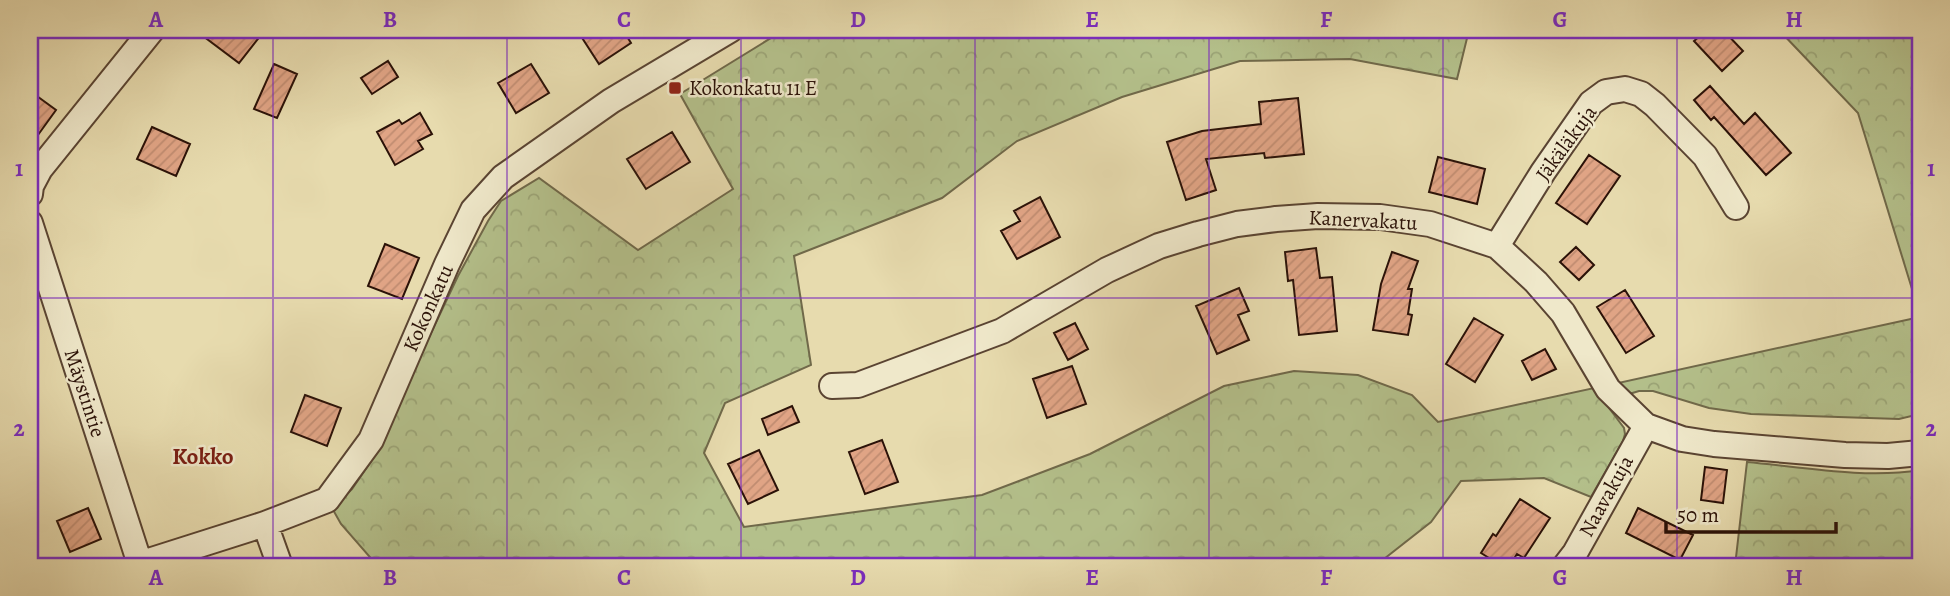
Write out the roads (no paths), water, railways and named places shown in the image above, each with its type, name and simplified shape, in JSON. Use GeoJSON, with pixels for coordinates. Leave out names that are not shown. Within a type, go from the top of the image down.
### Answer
{"type":"FeatureCollection","features":[{"type":"Feature","properties":{"kind":"street"},"geometry":{"type":"LineString","coordinates":[[30,194],[40,169],[152,30]]}},
{"type":"Feature","properties":{"kind":"street","name":"Kokonkatu"},"geometry":{"type":"LineString","coordinates":[[136,565],[265,524],[327,500],[371,440],[473,210],[503,177],[611,101],[730,30]]}},
{"type":"Feature","properties":{"kind":"street","name":"Jäkäläkuja"},"geometry":{"type":"LineString","coordinates":[[1497,246],[1591,103],[1606,92],[1625,89],[1641,94],[1655,105],[1705,156],[1736,208]]}},
{"type":"Feature","properties":{"kind":"street","name":"Kanervakatu"},"geometry":{"type":"LineString","coordinates":[[832,386],[858,386],[1002,331],[1107,270],[1159,246],[1198,233],[1276,219],[1380,217],[1430,224],[1497,246],[1536,282],[1563,313],[1608,389],[1646,426],[1682,439],[1769,450],[1877,456],[1920,453]]}},
{"type":"Feature","properties":{"kind":"street","name":"Mäystintie"},"geometry":{"type":"LineString","coordinates":[[30,223],[136,565]]}},
{"type":"Feature","properties":{"kind":"street","name":"Naavakuja"},"geometry":{"type":"LineString","coordinates":[[1565,566],[1646,426]]}},
{"type":"Feature","properties":{"kind":"street"},"geometry":{"type":"LineString","coordinates":[[265,524],[280,566]]}},
{"type":"Feature","properties":{"kind":"place","name":"Kokonkatu 11 E"},"geometry":{"type":"Point","coordinates":[675,88]}},
{"type":"Feature","properties":{"kind":"district","name":"Kokko"},"geometry":{"type":"Point","coordinates":[203,456]}}]}
